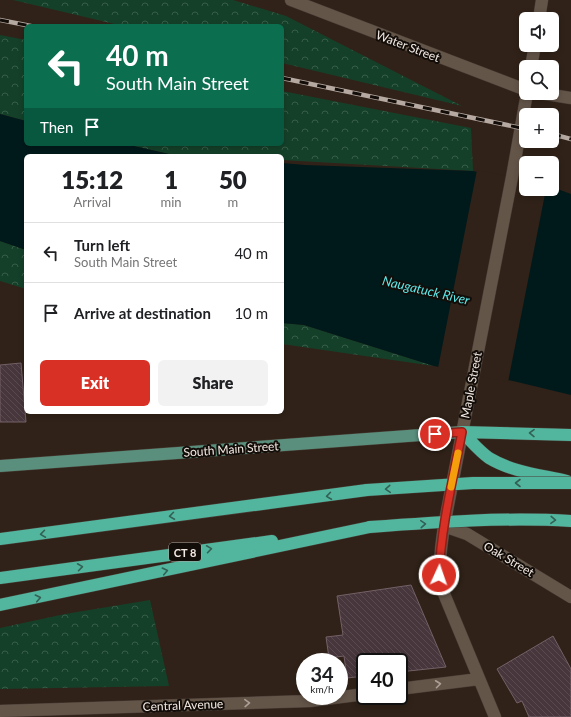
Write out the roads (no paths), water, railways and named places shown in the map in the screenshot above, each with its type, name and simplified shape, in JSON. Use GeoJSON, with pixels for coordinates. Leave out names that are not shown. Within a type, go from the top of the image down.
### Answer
{"type":"FeatureCollection","features":[{"type":"Feature","properties":{"kind":"highway"},"geometry":{"type":"LineString","coordinates":[[462,432],[571,435]]}},
{"type":"Feature","properties":{"kind":"highway"},"geometry":{"type":"LineString","coordinates":[[462,432],[480,451],[504,465],[571,482]]}},
{"type":"Feature","properties":{"kind":"highway"},"geometry":{"type":"LineString","coordinates":[[0,539],[367,490],[473,483],[571,482]]}},
{"type":"Feature","properties":{"kind":"highway","name":"CT 8"},"geometry":{"type":"LineString","coordinates":[[0,578],[370,527],[456,521],[571,521]]}},
{"type":"Feature","properties":{"kind":"highway"},"geometry":{"type":"LineString","coordinates":[[0,605],[370,527]]}},
{"type":"Feature","properties":{"kind":"main road","name":"South Main Street"},"geometry":{"type":"LineString","coordinates":[[0,466],[462,432]]}},
{"type":"Feature","properties":{"kind":"street","name":"Water Street"},"geometry":{"type":"LineString","coordinates":[[290,0],[519,89]]}},
{"type":"Feature","properties":{"kind":"street"},"geometry":{"type":"LineString","coordinates":[[540,12],[542,0]]}},
{"type":"Feature","properties":{"kind":"street"},"geometry":{"type":"LineString","coordinates":[[559,96],[571,98]]}},
{"type":"Feature","properties":{"kind":"street","name":"Maple Street"},"geometry":{"type":"LineString","coordinates":[[495,717],[442,589],[439,575],[440,553],[512,177],[525,100]]}},
{"type":"Feature","properties":{"kind":"street","name":"Oak Street"},"geometry":{"type":"LineString","coordinates":[[444,526],[467,534],[571,597]]}},
{"type":"Feature","properties":{"kind":"street"},"geometry":{"type":"LineString","coordinates":[[408,688],[479,679]]}},
{"type":"Feature","properties":{"kind":"street","name":"Central Avenue"},"geometry":{"type":"LineString","coordinates":[[0,711],[310,701],[356,695]]}},
{"type":"Feature","properties":{"kind":"water"},"geometry":{"type":"Polygon","coordinates":[[[0,114],[24,120],[24,146],[134,146],[169,154],[24,154],[24,249],[0,241],[0,114]]]}},
{"type":"Feature","properties":{"kind":"water","name":"Naugatuck River"},"geometry":{"type":"Polygon","coordinates":[[[284,163],[473,171],[519,181],[519,196],[559,196],[559,190],[571,194],[571,395],[513,381],[434,366],[304,325],[284,323],[284,163]]]}},
{"type":"Feature","properties":{"kind":"railway"},"geometry":{"type":"LineString","coordinates":[[0,20],[24,25]]}},
{"type":"Feature","properties":{"kind":"railway"},"geometry":{"type":"LineString","coordinates":[[284,78],[519,128]]}},
{"type":"Feature","properties":{"kind":"railway"},"geometry":{"type":"LineString","coordinates":[[559,136],[571,139]]}}]}
